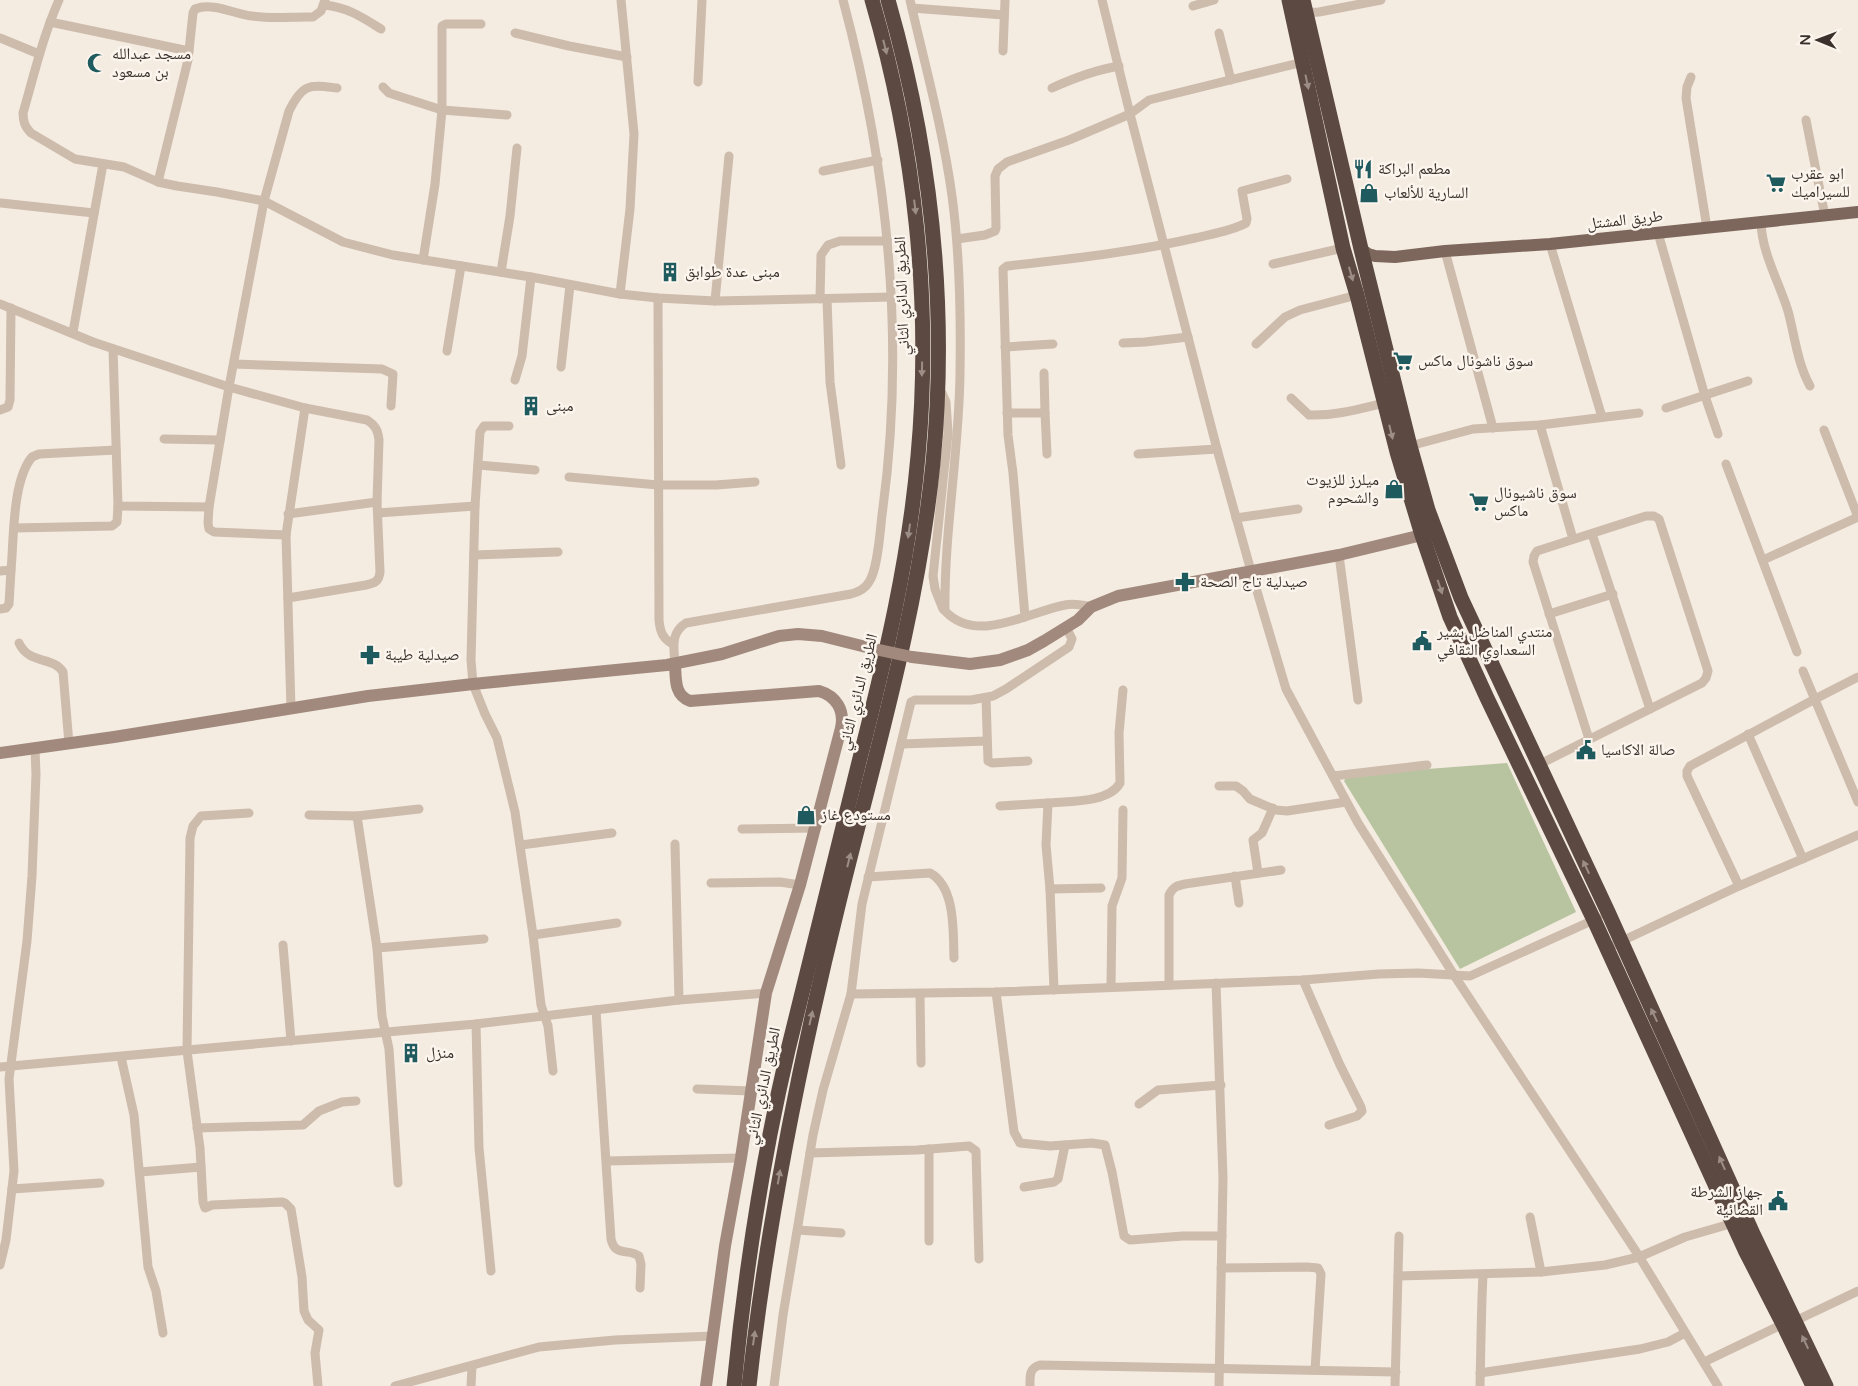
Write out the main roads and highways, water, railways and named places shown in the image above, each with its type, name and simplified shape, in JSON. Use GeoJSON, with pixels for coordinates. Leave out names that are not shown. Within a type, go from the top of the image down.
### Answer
{"type":"FeatureCollection","features":[{"type":"Feature","properties":{"kind":"highway","name":"الطريق الدائري الثاني"},"geometry":{"type":"LineString","coordinates":[[734,1386],[751,1243],[771,1128],[787,1052],[893,624],[908,540],[918,453],[922,385],[922,325],[916,219],[898,101],[872,0]]}},
{"type":"Feature","properties":{"kind":"highway","name":"الطريق الدائري الثاني"},"geometry":{"type":"LineString","coordinates":[[749,1386],[772,1221],[802,1056],[913,596],[933,460],[937,290],[930,196],[915,112],[888,0]]}},
{"type":"Feature","properties":{"kind":"highway"},"geometry":{"type":"LineString","coordinates":[[1298,6],[1303,62],[1343,248],[1357,295],[1396,452],[1422,535],[1450,617],[1482,688],[1601,916]]}},
{"type":"Feature","properties":{"kind":"highway"},"geometry":{"type":"LineString","coordinates":[[1298,6],[1410,446],[1428,510],[1461,598],[1538,765],[1601,916],[1739,1221],[1789,1322],[1826,1386]]}},
{"type":"Feature","properties":{"kind":"highway"},"geometry":{"type":"LineString","coordinates":[[1482,688],[1499,681]]}},
{"type":"Feature","properties":{"kind":"highway"},"geometry":{"type":"LineString","coordinates":[[1789,1322],[1812,1386]]}},
{"type":"Feature","properties":{"kind":"main road","name":"طريق المشتل"},"geometry":{"type":"LineString","coordinates":[[1360,249],[1375,256],[1395,257],[1445,251],[1550,244],[1858,212]]}},
{"type":"Feature","properties":{"kind":"main road","name":"طريق المشتل"},"geometry":{"type":"LineString","coordinates":[[1367,274],[1378,263],[1395,257]]}},
{"type":"Feature","properties":{"kind":"place","name":"مسجد عبدالله بن مسعود"},"geometry":{"type":"Point","coordinates":[97,63]}},
{"type":"Feature","properties":{"kind":"place","name":"مطعم البراكة"},"geometry":{"type":"Point","coordinates":[1363,169]}},
{"type":"Feature","properties":{"kind":"place","name":"ابو عقرب للسيراميك"},"geometry":{"type":"Point","coordinates":[1776,183]}},
{"type":"Feature","properties":{"kind":"place","name":"السارية للألعاب"},"geometry":{"type":"Point","coordinates":[1369,193]}},
{"type":"Feature","properties":{"kind":"place","name":"مبنى عدة طوابق"},"geometry":{"type":"Point","coordinates":[670,272]}},
{"type":"Feature","properties":{"kind":"place","name":"سوق ناشونال ماكس"},"geometry":{"type":"Point","coordinates":[1403,361]}},
{"type":"Feature","properties":{"kind":"place","name":"مبنى"},"geometry":{"type":"Point","coordinates":[531,406]}},
{"type":"Feature","properties":{"kind":"place","name":"ميلرز للزيوت والشحوم"},"geometry":{"type":"Point","coordinates":[1394,489]}},
{"type":"Feature","properties":{"kind":"place","name":"سوق ناشيونال ماكس"},"geometry":{"type":"Point","coordinates":[1479,502]}},
{"type":"Feature","properties":{"kind":"place","name":"صيدلية تاج الصحة"},"geometry":{"type":"Point","coordinates":[1185,582]}},
{"type":"Feature","properties":{"kind":"place","name":"منتدي المناضل بشير السعداوي الثقافي"},"geometry":{"type":"Point","coordinates":[1422,641]}},
{"type":"Feature","properties":{"kind":"place","name":"صيدلية طيبة"},"geometry":{"type":"Point","coordinates":[370,655]}},
{"type":"Feature","properties":{"kind":"place","name":"صالة الاكاسيا"},"geometry":{"type":"Point","coordinates":[1586,750]}},
{"type":"Feature","properties":{"kind":"place","name":"مستودع غاز"},"geometry":{"type":"Point","coordinates":[806,815]}},
{"type":"Feature","properties":{"kind":"place","name":"منزل"},"geometry":{"type":"Point","coordinates":[411,1053]}},
{"type":"Feature","properties":{"kind":"place","name":"جهاز الشرطة القضائية"},"geometry":{"type":"Point","coordinates":[1778,1201]}}]}
